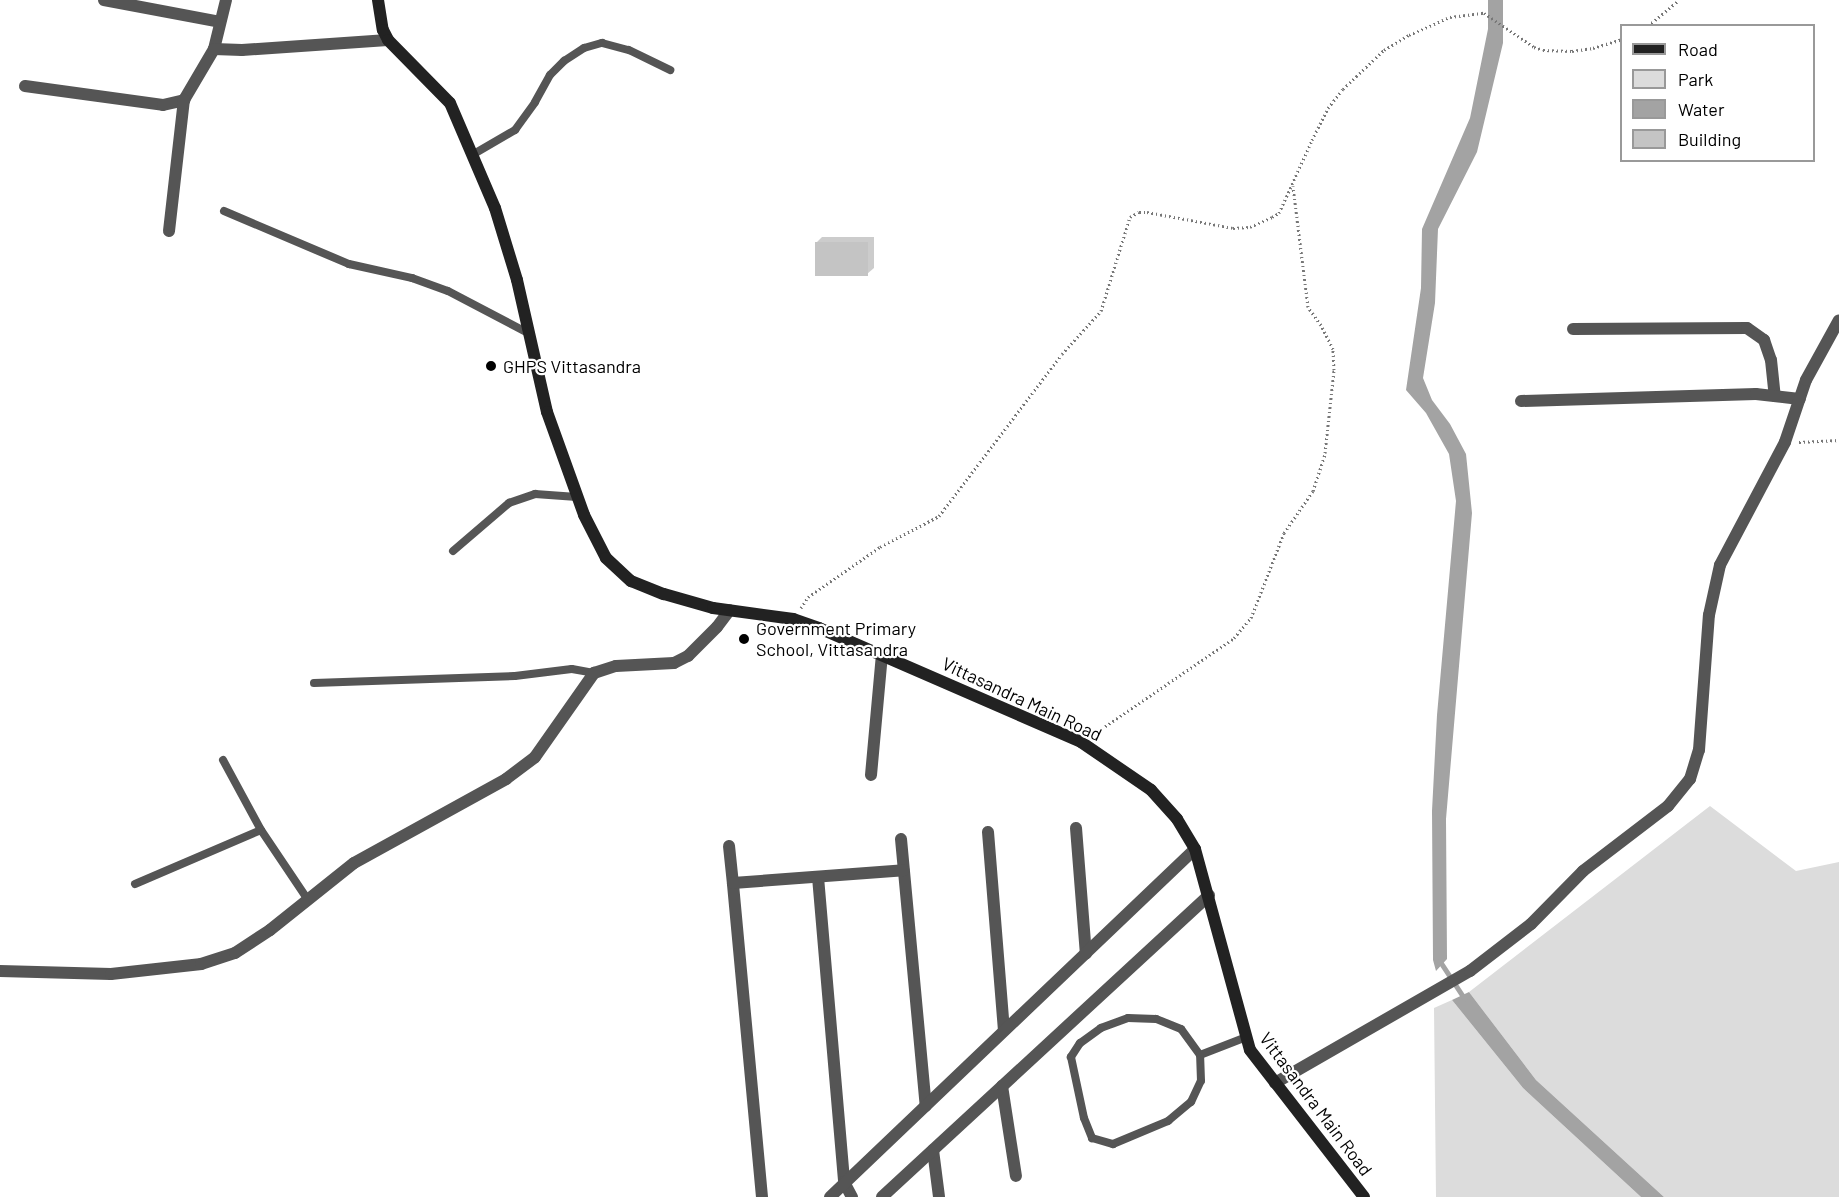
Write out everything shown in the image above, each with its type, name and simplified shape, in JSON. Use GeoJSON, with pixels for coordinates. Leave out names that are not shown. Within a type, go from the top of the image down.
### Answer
{"type":"FeatureCollection","features":[{"type":"Feature","properties":{"kind":"street"},"geometry":{"type":"LineString","coordinates":[[104,0],[220,22]]}},
{"type":"Feature","properties":{"kind":"street"},"geometry":{"type":"LineString","coordinates":[[169,231],[184,100],[214,49],[226,0]]}},
{"type":"Feature","properties":{"kind":"street","name":"Vittasandra Main Road"},"geometry":{"type":"LineString","coordinates":[[378,0],[383,30],[388,40],[450,103],[495,208],[530,334],[541,391],[577,497],[596,542],[606,558],[619,573],[646,588],[730,610],[793,619],[882,655],[1081,742],[1151,790],[1177,819],[1195,849],[1209,895],[1244,1038],[1255,1058],[1364,1197]]}},
{"type":"Feature","properties":{"kind":"street"},"geometry":{"type":"LineString","coordinates":[[214,49],[242,50],[388,40]]}},
{"type":"Feature","properties":{"kind":"street"},"geometry":{"type":"LineString","coordinates":[[25,86],[163,105],[184,100]]}},
{"type":"Feature","properties":{"kind":"street"},"geometry":{"type":"LineString","coordinates":[[1275,1083],[1470,971],[1531,924],[1583,871],[1668,806],[1690,779],[1699,750],[1709,615],[1720,565],[1785,442],[1806,380],[1839,320]]}},
{"type":"Feature","properties":{"kind":"street"},"geometry":{"type":"LineString","coordinates":[[1573,329],[1747,328],[1764,340],[1771,360],[1775,396]]}},
{"type":"Feature","properties":{"kind":"street"},"geometry":{"type":"LineString","coordinates":[[1521,401],[1756,394],[1800,399]]}},
{"type":"Feature","properties":{"kind":"street"},"geometry":{"type":"LineString","coordinates":[[0,971],[111,974],[201,964],[235,953],[270,930],[354,863],[506,779],[535,757],[594,673],[616,666],[674,663],[688,657],[730,610]]}},
{"type":"Feature","properties":{"kind":"street"},"geometry":{"type":"LineString","coordinates":[[871,775],[882,655]]}},
{"type":"Feature","properties":{"kind":"street"},"geometry":{"type":"LineString","coordinates":[[1076,828],[1086,954]]}},
{"type":"Feature","properties":{"kind":"street"},"geometry":{"type":"LineString","coordinates":[[988,832],[1004,1029]]}},
{"type":"Feature","properties":{"kind":"street"},"geometry":{"type":"LineString","coordinates":[[901,838],[926,1106]]}},
{"type":"Feature","properties":{"kind":"street"},"geometry":{"type":"LineString","coordinates":[[729,846],[762,1197]]}},
{"type":"Feature","properties":{"kind":"street"},"geometry":{"type":"LineString","coordinates":[[830,1197],[1195,849]]}},
{"type":"Feature","properties":{"kind":"street"},"geometry":{"type":"LineString","coordinates":[[733,883],[904,870]]}},
{"type":"Feature","properties":{"kind":"street"},"geometry":{"type":"LineString","coordinates":[[818,877],[844,1182],[852,1197]]}},
{"type":"Feature","properties":{"kind":"street"},"geometry":{"type":"LineString","coordinates":[[882,1197],[1209,895]]}},
{"type":"Feature","properties":{"kind":"street"},"geometry":{"type":"LineString","coordinates":[[1002,1086],[1016,1176]]}},
{"type":"Feature","properties":{"kind":"street"},"geometry":{"type":"LineString","coordinates":[[933,1150],[939,1197]]}},
{"type":"Feature","properties":{"kind":"lane"},"geometry":{"type":"LineString","coordinates":[[472,155],[514,130],[535,102],[550,75],[564,61],[584,48],[602,43],[629,50],[670,70]]}},
{"type":"Feature","properties":{"kind":"lane"},"geometry":{"type":"LineString","coordinates":[[224,211],[349,264],[412,278],[448,291],[530,334]]}},
{"type":"Feature","properties":{"kind":"lane"},"geometry":{"type":"LineString","coordinates":[[453,551],[509,503],[535,494],[577,497]]}},
{"type":"Feature","properties":{"kind":"lane"},"geometry":{"type":"LineString","coordinates":[[314,683],[515,676],[572,669],[594,673]]}},
{"type":"Feature","properties":{"kind":"lane"},"geometry":{"type":"LineString","coordinates":[[223,760],[261,830],[308,900]]}},
{"type":"Feature","properties":{"kind":"lane"},"geometry":{"type":"LineString","coordinates":[[135,884],[261,830]]}},
{"type":"Feature","properties":{"kind":"lane"},"geometry":{"type":"LineString","coordinates":[[1128,1018],[1156,1019],[1180,1029],[1200,1055],[1201,1081],[1191,1102],[1168,1121],[1113,1144],[1092,1138],[1084,1118],[1071,1057],[1080,1042],[1101,1028],[1128,1018]]}},
{"type":"Feature","properties":{"kind":"lane"},"geometry":{"type":"LineString","coordinates":[[1200,1055],[1244,1038]]}},
{"type":"Feature","properties":{"kind":"path"},"geometry":{"type":"LineString","coordinates":[[1650,24],[1679,0]]}},
{"type":"Feature","properties":{"kind":"path"},"geometry":{"type":"LineString","coordinates":[[793,619],[808,597],[880,547],[939,516],[1056,362],[1101,311],[1130,217],[1139,212],[1147,212],[1233,228],[1250,227],[1279,213],[1323,119],[1343,89],[1384,50],[1450,17],[1484,13],[1534,47],[1556,51],[1593,48],[1620,40]]}},
{"type":"Feature","properties":{"kind":"path"},"geometry":{"type":"LineString","coordinates":[[1081,742],[1234,638],[1251,618],[1284,533],[1313,491],[1326,453],[1334,370],[1333,349],[1321,325],[1308,307],[1293,184]]}},
{"type":"Feature","properties":{"kind":"path"},"geometry":{"type":"LineString","coordinates":[[1785,442],[1839,440]]}},
{"type":"Feature","properties":{"kind":"green space"},"geometry":{"type":"Polygon","coordinates":[[[1710,806],[1796,871],[1839,862],[1839,1197],[1664,1197],[1536,1080],[1469,992],[1710,806]]]}},
{"type":"Feature","properties":{"kind":"green space"},"geometry":{"type":"Polygon","coordinates":[[[1452,1000],[1523,1088],[1641,1197],[1436,1197],[1434,1008],[1452,1000]]]}},
{"type":"Feature","properties":{"kind":"water"},"geometry":{"type":"Polygon","coordinates":[[[1488,0],[1503,0],[1503,43],[1477,152],[1438,229],[1435,303],[1423,378],[1432,400],[1450,424],[1466,454],[1472,513],[1446,819],[1447,959],[1436,971],[1433,960],[1432,811],[1437,715],[1456,501],[1449,454],[1426,413],[1406,390],[1421,288],[1422,229],[1470,118],[1488,29],[1488,0]]]}},
{"type":"Feature","properties":{"kind":"water"},"geometry":{"type":"Polygon","coordinates":[[[1469,992],[1536,1080],[1664,1197],[1641,1197],[1523,1088],[1452,1000],[1469,992]]]}},
{"type":"Feature","properties":{"kind":"building"},"geometry":{"type":"Polygon","coordinates":[[[815,242],[868,242],[868,276],[815,276],[815,242]]]}},
{"type":"Feature","properties":{"kind":"waterway"},"geometry":{"type":"LineString","coordinates":[[1440,961],[1465,999]]}},
{"type":"Feature","properties":{"kind":"place","name":"GHPS Vittasandra"},"geometry":{"type":"Point","coordinates":[491,366]}},
{"type":"Feature","properties":{"kind":"place","name":"Government Primary School, Vittasandra"},"geometry":{"type":"Point","coordinates":[744,639]}}]}
